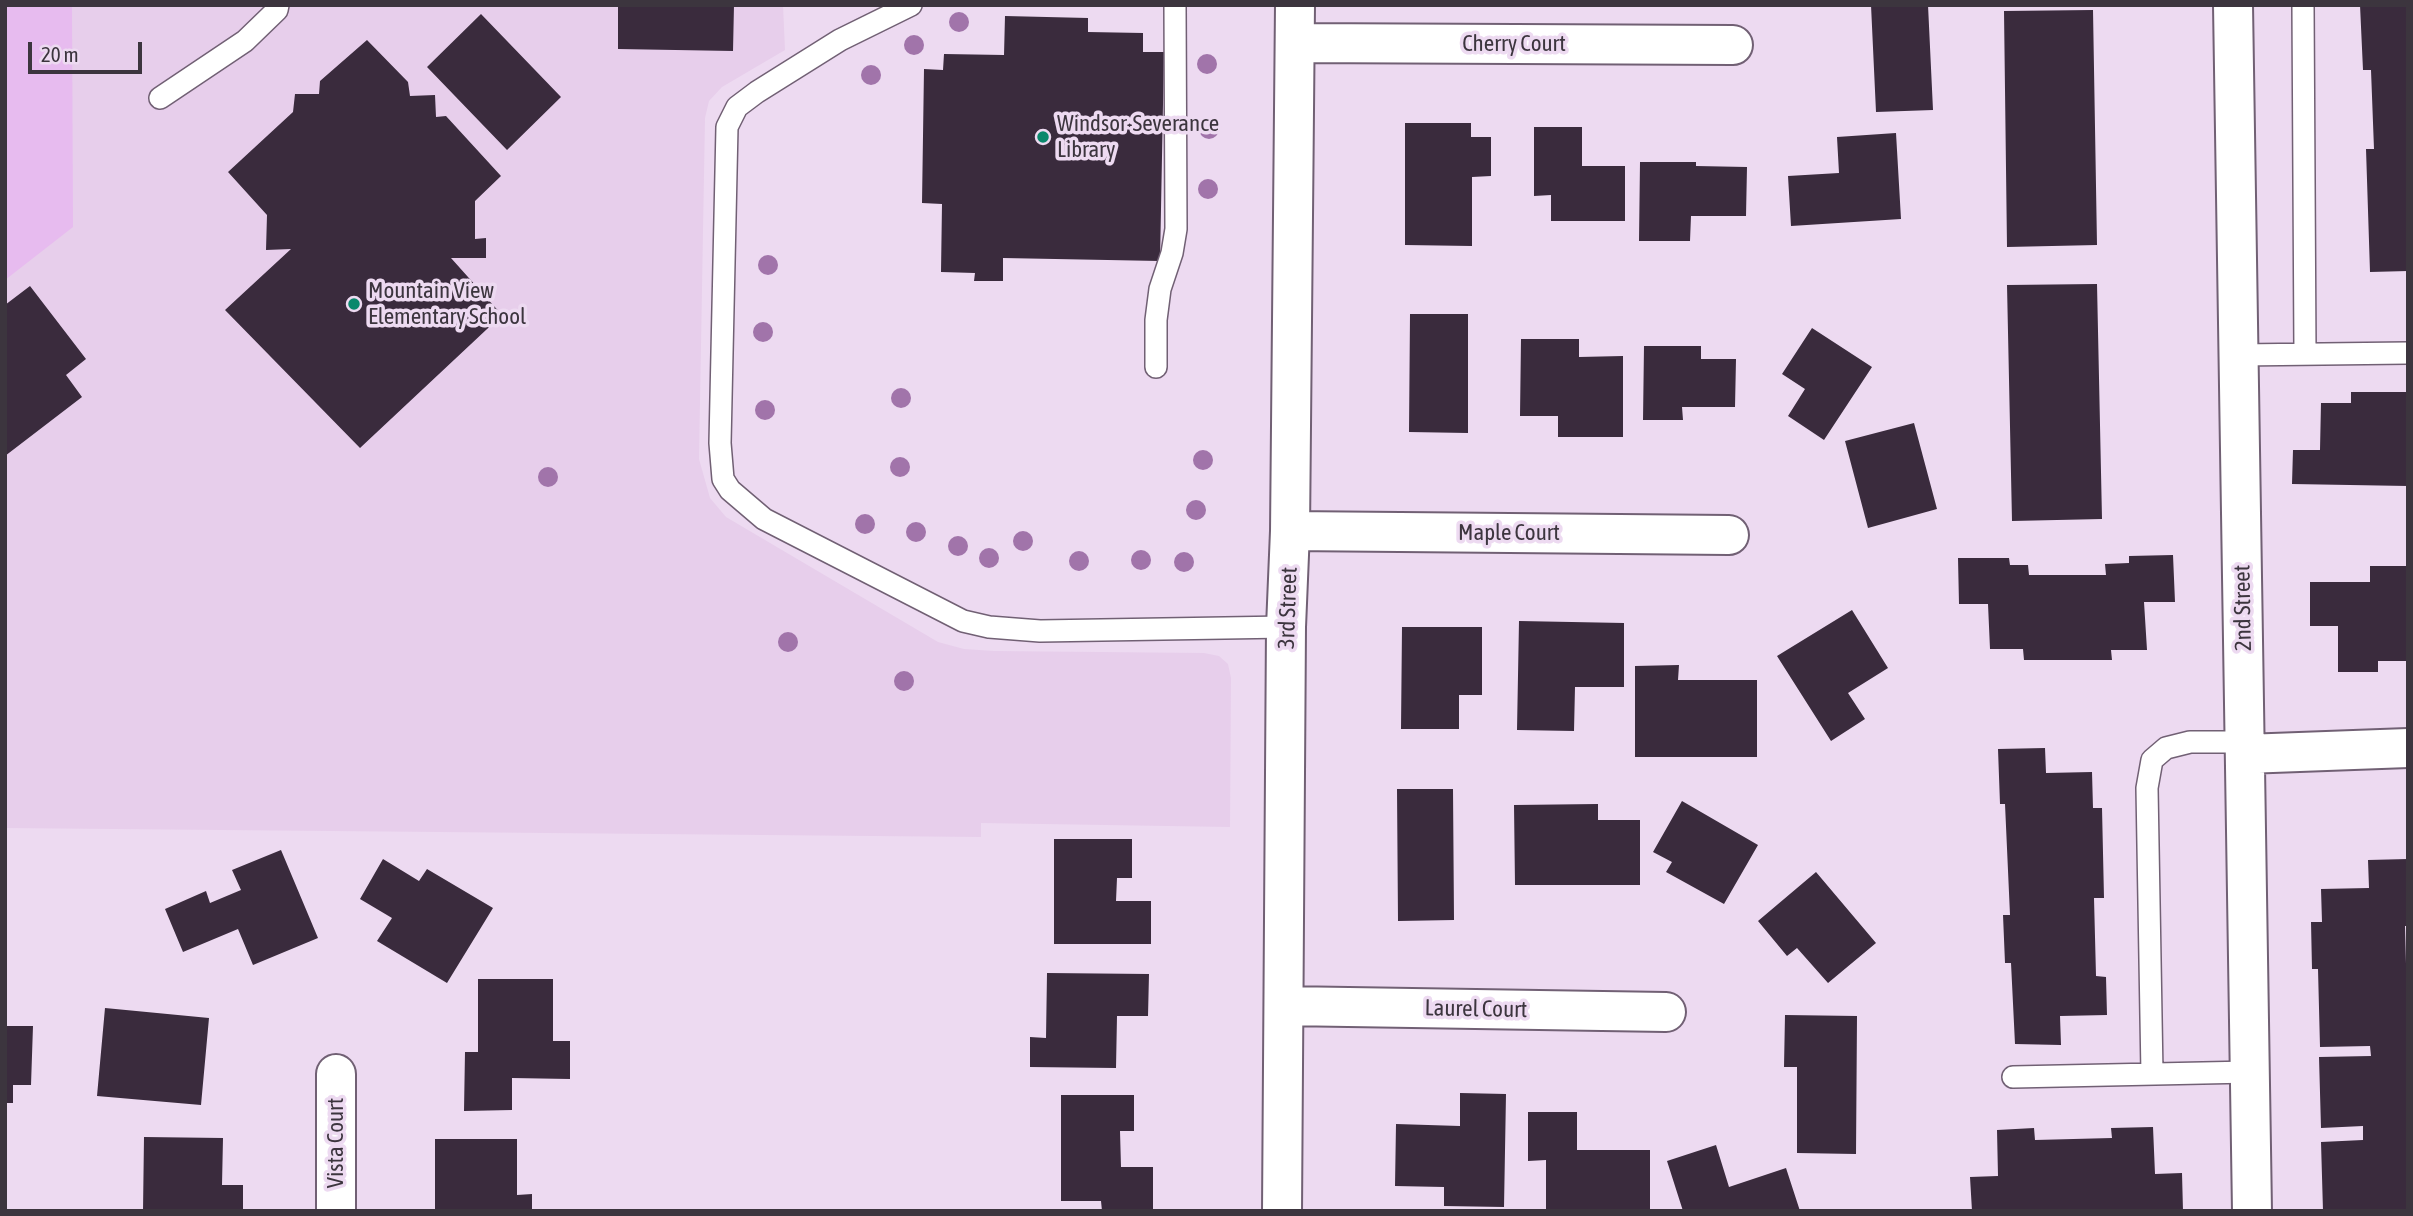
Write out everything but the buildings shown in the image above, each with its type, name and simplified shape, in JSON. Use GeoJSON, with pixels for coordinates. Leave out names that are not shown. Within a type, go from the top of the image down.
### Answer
{"type":"FeatureCollection","features":[{"type":"Feature","properties":{"kind":"street","name":"3rd Street"},"geometry":{"type":"LineString","coordinates":[[1282,1211],[1286,627],[1290,531],[1295,5]]}},
{"type":"Feature","properties":{"kind":"street","name":"2nd Street"},"geometry":{"type":"LineString","coordinates":[[2233,5],[2252,1211]]}},
{"type":"Feature","properties":{"kind":"street","name":"Cherry Court"},"geometry":{"type":"LineString","coordinates":[[1296,43],[1733,45]]}},
{"type":"Feature","properties":{"kind":"street","name":"Maple Court"},"geometry":{"type":"LineString","coordinates":[[1290,531],[1729,535]]}},
{"type":"Feature","properties":{"kind":"street"},"geometry":{"type":"LineString","coordinates":[[2245,748],[2408,748]]}},
{"type":"Feature","properties":{"kind":"street","name":"Laurel Court"},"geometry":{"type":"LineString","coordinates":[[1285,1006],[1666,1012]]}},
{"type":"Feature","properties":{"kind":"street","name":"Vista Court"},"geometry":{"type":"LineString","coordinates":[[336,1074],[336,1211]]}},
{"type":"Feature","properties":{"kind":"lane"},"geometry":{"type":"LineString","coordinates":[[160,98],[245,41],[278,10],[278,5]]}},
{"type":"Feature","properties":{"kind":"lane"},"geometry":{"type":"LineString","coordinates":[[911,5],[840,40],[757,92],[737,107],[727,127],[720,443],[723,479],[730,490],[764,519],[963,621],[989,627],[1040,631],[1286,627]]}},
{"type":"Feature","properties":{"kind":"lane"},"geometry":{"type":"LineString","coordinates":[[1156,367],[1156,320],[1160,289],[1172,253],[1176,229],[1175,5]]}},
{"type":"Feature","properties":{"kind":"lane"},"geometry":{"type":"LineString","coordinates":[[2303,5],[2305,354]]}},
{"type":"Feature","properties":{"kind":"lane"},"geometry":{"type":"LineString","coordinates":[[2238,355],[2408,353]]}},
{"type":"Feature","properties":{"kind":"lane"},"geometry":{"type":"LineString","coordinates":[[2152,1074],[2147,789],[2152,761],[2166,748],[2190,742],[2245,748]]}},
{"type":"Feature","properties":{"kind":"lane"},"geometry":{"type":"LineString","coordinates":[[2013,1077],[2250,1072]]}},
{"type":"Feature","properties":{"kind":"shaded area","name":"Mountain View Elementary School"},"geometry":{"type":"Polygon","coordinates":[[[5,5],[783,5],[785,50],[722,87],[709,101],[705,118],[699,459],[710,498],[726,517],[938,642],[964,649],[994,651],[1204,653],[1219,656],[1228,664],[1231,678],[1230,827],[981,823],[981,837],[5,828],[5,5]]]}},
{"type":"Feature","properties":{"kind":"shaded area"},"geometry":{"type":"Polygon","coordinates":[[[5,5],[72,5],[73,227],[5,280],[5,5]]]}},
{"type":"Feature","properties":{"kind":"place","name":"Windsor-Severance Library"},"geometry":{"type":"Point","coordinates":[1043,137]}},
{"type":"Feature","properties":{"kind":"place","name":"Mountain View Elementary School"},"geometry":{"type":"Point","coordinates":[354,304]}}]}
